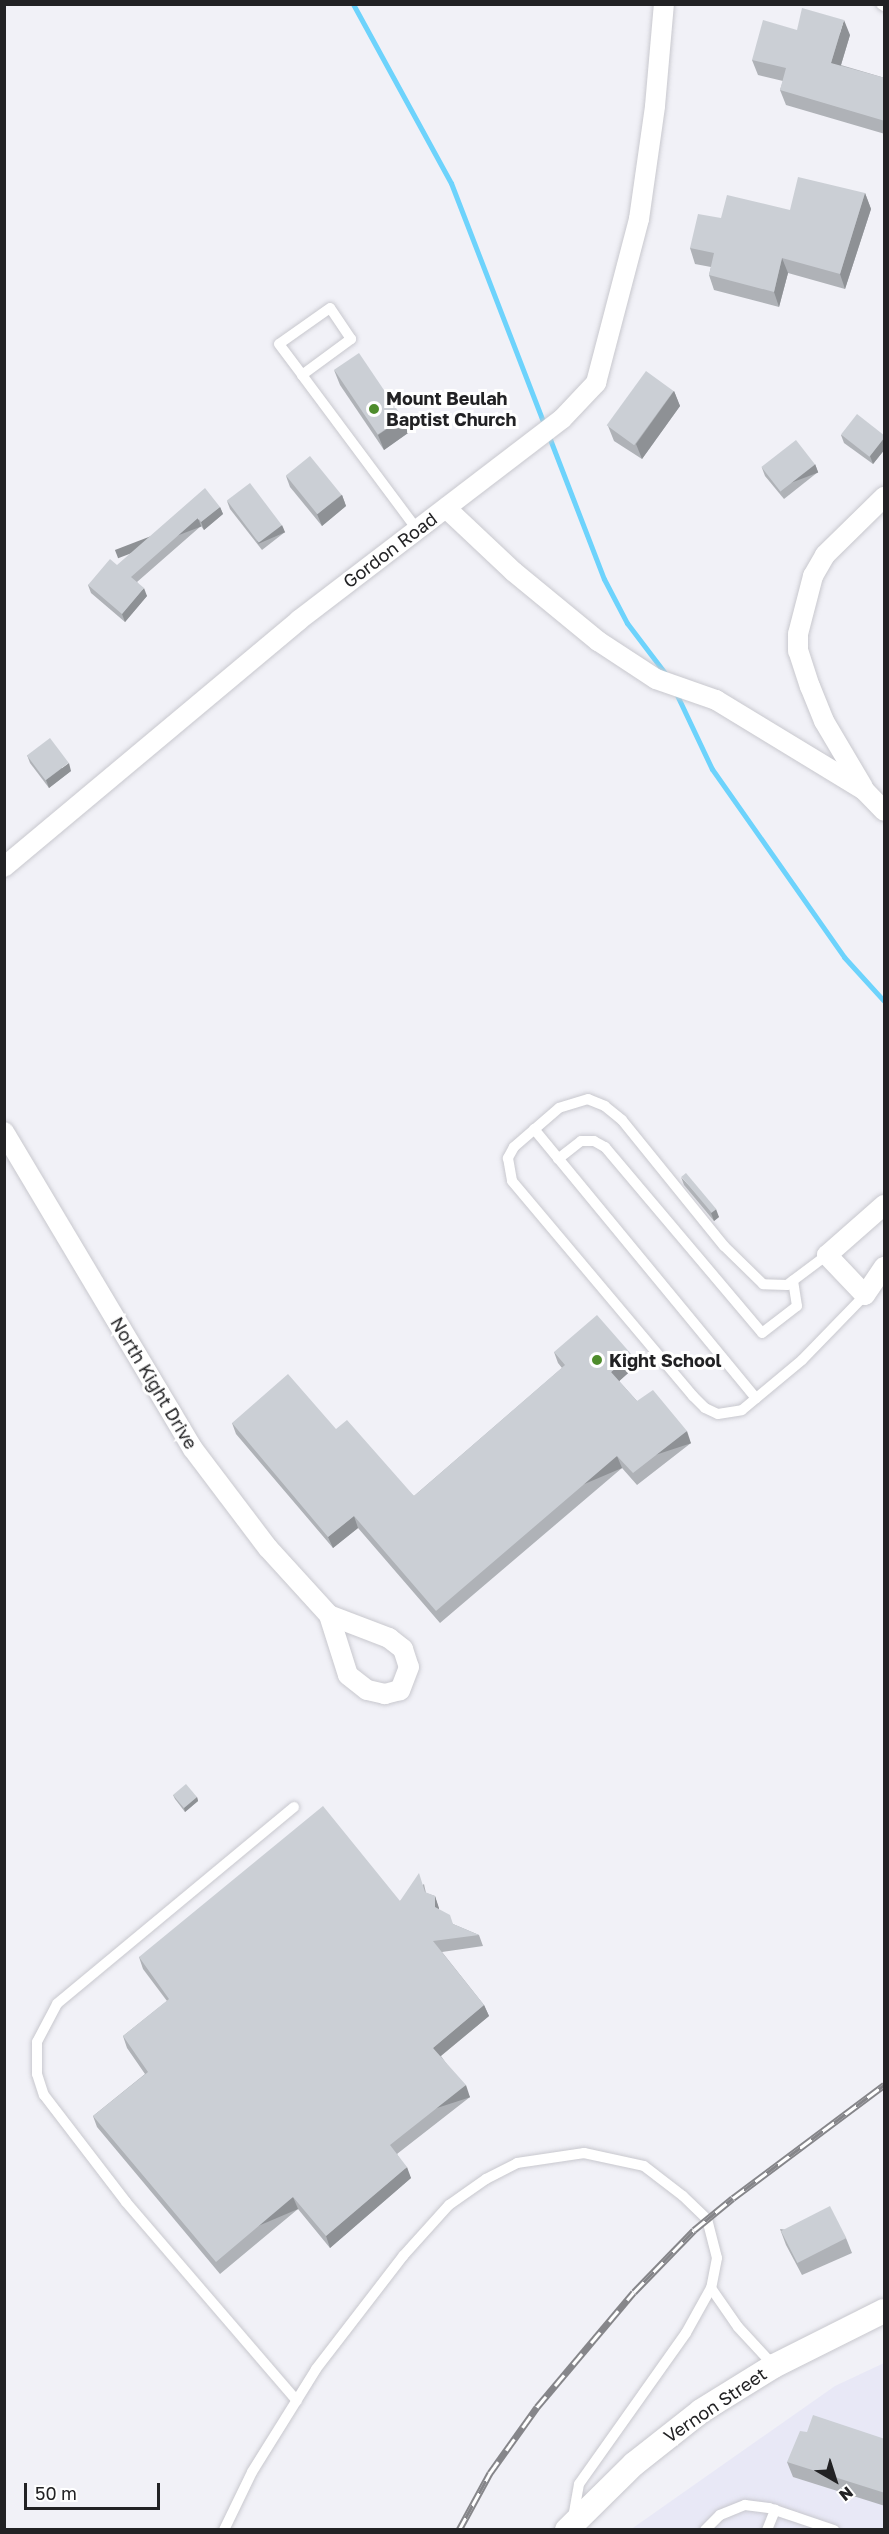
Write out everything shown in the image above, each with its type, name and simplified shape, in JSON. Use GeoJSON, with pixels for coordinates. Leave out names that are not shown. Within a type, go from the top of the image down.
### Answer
{"type":"FeatureCollection","features":[{"type":"Feature","properties":{"kind":"street"},"geometry":{"type":"LineString","coordinates":[[446,508],[562,419],[596,383],[639,219],[655,106],[664,4]]}},
{"type":"Feature","properties":{"kind":"street"},"geometry":{"type":"LineString","coordinates":[[864,790],[813,695],[798,651],[798,634],[803,605],[825,555],[885,497]]}},
{"type":"Feature","properties":{"kind":"street","name":"Gordon Road"},"geometry":{"type":"LineString","coordinates":[[4,867],[299,620],[416,528],[446,508],[514,572],[598,641],[656,679],[716,700],[864,790],[885,811]]}},
{"type":"Feature","properties":{"kind":"street","name":"North Kight Drive"},"geometry":{"type":"LineString","coordinates":[[4,1132],[193,1449],[268,1548],[329,1615],[348,1675],[367,1690],[384,1694],[400,1690],[409,1667],[403,1649],[389,1638],[329,1615]]}},
{"type":"Feature","properties":{"kind":"street"},"geometry":{"type":"LineString","coordinates":[[885,1205],[827,1255],[865,1295],[885,1268]]}},
{"type":"Feature","properties":{"kind":"street","name":"Vernon Street"},"geometry":{"type":"LineString","coordinates":[[570,2527],[666,2437],[774,2366],[885,2311]]}},
{"type":"Feature","properties":{"kind":"lane"},"geometry":{"type":"LineString","coordinates":[[302,375],[351,339],[330,308],[279,344],[302,375],[416,528]]}},
{"type":"Feature","properties":{"kind":"lane"},"geometry":{"type":"LineString","coordinates":[[827,1255],[793,1280],[777,1287],[763,1284],[749,1274],[622,1120],[605,1106],[588,1100],[572,1102],[534,1130],[508,1158],[512,1180],[705,1408],[729,1414],[756,1398],[802,1360],[865,1295]]}},
{"type":"Feature","properties":{"kind":"lane"},"geometry":{"type":"LineString","coordinates":[[534,1130],[756,1398]]}},
{"type":"Feature","properties":{"kind":"lane"},"geometry":{"type":"LineString","coordinates":[[558,1159],[581,1141],[594,1141],[605,1147],[762,1333],[797,1306],[793,1280]]}},
{"type":"Feature","properties":{"kind":"lane"},"geometry":{"type":"LineString","coordinates":[[294,1807],[57,2004],[37,2042],[37,2074],[44,2095],[126,2202],[297,2401]]}},
{"type":"Feature","properties":{"kind":"lane"},"geometry":{"type":"LineString","coordinates":[[224,2529],[252,2472],[297,2401],[403,2256],[449,2205],[486,2179],[517,2163],[584,2153],[644,2166],[707,2219],[717,2258],[711,2288],[686,2333],[579,2484],[570,2527]]}},
{"type":"Feature","properties":{"kind":"lane"},"geometry":{"type":"LineString","coordinates":[[711,2288],[738,2326],[774,2366]]}},
{"type":"Feature","properties":{"kind":"lane"},"geometry":{"type":"LineString","coordinates":[[705,2529],[720,2515],[745,2505],[775,2510],[834,2529]]}},
{"type":"Feature","properties":{"kind":"lane"},"geometry":{"type":"LineString","coordinates":[[767,2529],[775,2510]]}},
{"type":"Feature","properties":{"kind":"shaded area"},"geometry":{"type":"Polygon","coordinates":[[[884,2363],[884,2529],[630,2530],[835,2386],[884,2363]]]}},
{"type":"Feature","properties":{"kind":"building"},"geometry":{"type":"Polygon","coordinates":[[[802,8],[844,20],[831,63],[885,78],[885,121],[780,90],[786,68],[752,60],[763,20],[797,30],[802,8]]]}},
{"type":"Feature","properties":{"kind":"building"},"geometry":{"type":"Polygon","coordinates":[[[798,177],[865,193],[840,274],[782,258],[774,292],[709,275],[714,253],[690,248],[698,214],[721,218],[727,195],[790,210],[798,177]]]}},
{"type":"Feature","properties":{"kind":"building","name":"Mount Beulah Baptist Church"},"geometry":{"type":"Polygon","coordinates":[[[359,353],[403,418],[378,434],[334,370],[359,353]]]}},
{"type":"Feature","properties":{"kind":"building"},"geometry":{"type":"Polygon","coordinates":[[[646,371],[674,391],[634,445],[607,425],[646,371]]]}},
{"type":"Feature","properties":{"kind":"building"},"geometry":{"type":"Polygon","coordinates":[[[857,414],[884,435],[869,457],[841,434],[857,414]]]}},
{"type":"Feature","properties":{"kind":"building"},"geometry":{"type":"Polygon","coordinates":[[[796,440],[815,464],[780,492],[761,467],[796,440]]]}},
{"type":"Feature","properties":{"kind":"building"},"geometry":{"type":"Polygon","coordinates":[[[310,456],[341,495],[317,514],[286,476],[310,456]]]}},
{"type":"Feature","properties":{"kind":"building"},"geometry":{"type":"Polygon","coordinates":[[[250,483],[282,525],[259,543],[227,500],[250,483]]]}},
{"type":"Feature","properties":{"kind":"building"},"geometry":{"type":"Polygon","coordinates":[[[205,488],[220,507],[201,522],[198,518],[131,577],[144,588],[122,614],[88,585],[110,559],[117,565],[205,488]]]}},
{"type":"Feature","properties":{"kind":"building"},"geometry":{"type":"Polygon","coordinates":[[[50,738],[69,763],[45,780],[27,755],[50,738]]]}},
{"type":"Feature","properties":{"kind":"building"},"geometry":{"type":"Polygon","coordinates":[[[686,1173],[716,1209],[712,1213],[681,1177],[686,1173]]]}},
{"type":"Feature","properties":{"kind":"building"},"geometry":{"type":"Polygon","coordinates":[[[597,1315],[632,1355],[611,1372],[637,1401],[653,1390],[687,1431],[633,1473],[617,1456],[436,1611],[354,1516],[328,1537],[232,1423],[288,1374],[336,1429],[347,1420],[414,1496],[565,1365],[554,1352],[597,1315]]]}},
{"type":"Feature","properties":{"kind":"building"},"geometry":{"type":"Polygon","coordinates":[[[186,1784],[197,1797],[184,1808],[173,1795],[186,1784]]]}},
{"type":"Feature","properties":{"kind":"building"},"geometry":{"type":"Polygon","coordinates":[[[323,1806],[400,1901],[419,1873],[425,1892],[435,1896],[435,1907],[450,1915],[453,1924],[479,1935],[433,1941],[484,2005],[433,2048],[466,2085],[390,2145],[407,2167],[326,2236],[293,2197],[216,2262],[93,2116],[148,2072],[123,2036],[169,1999],[139,1957],[323,1806]]]}},
{"type":"Feature","properties":{"kind":"building"},"geometry":{"type":"Polygon","coordinates":[[[830,2206],[846,2238],[797,2263],[781,2231],[830,2206]]]}},
{"type":"Feature","properties":{"kind":"building"},"geometry":{"type":"Polygon","coordinates":[[[813,2415],[885,2439],[885,2493],[787,2462],[800,2431],[807,2432],[813,2415]]]}},
{"type":"Feature","properties":{"kind":"waterway"},"geometry":{"type":"LineString","coordinates":[[353,4],[451,183],[545,426]]}},
{"type":"Feature","properties":{"kind":"waterway"},"geometry":{"type":"LineString","coordinates":[[548,434],[604,579],[627,623],[668,677]]}},
{"type":"Feature","properties":{"kind":"waterway"},"geometry":{"type":"LineString","coordinates":[[676,693],[712,769],[844,957],[884,1001]]}},
{"type":"Feature","properties":{"kind":"railway"},"geometry":{"type":"LineString","coordinates":[[459,2530],[490,2473],[537,2407],[634,2292],[694,2230],[884,2085]]}},
{"type":"Feature","properties":{"kind":"place","name":"Mount Beulah Baptist Church"},"geometry":{"type":"Point","coordinates":[374,409]}},
{"type":"Feature","properties":{"kind":"place","name":"Kight School"},"geometry":{"type":"Point","coordinates":[597,1360]}}]}
